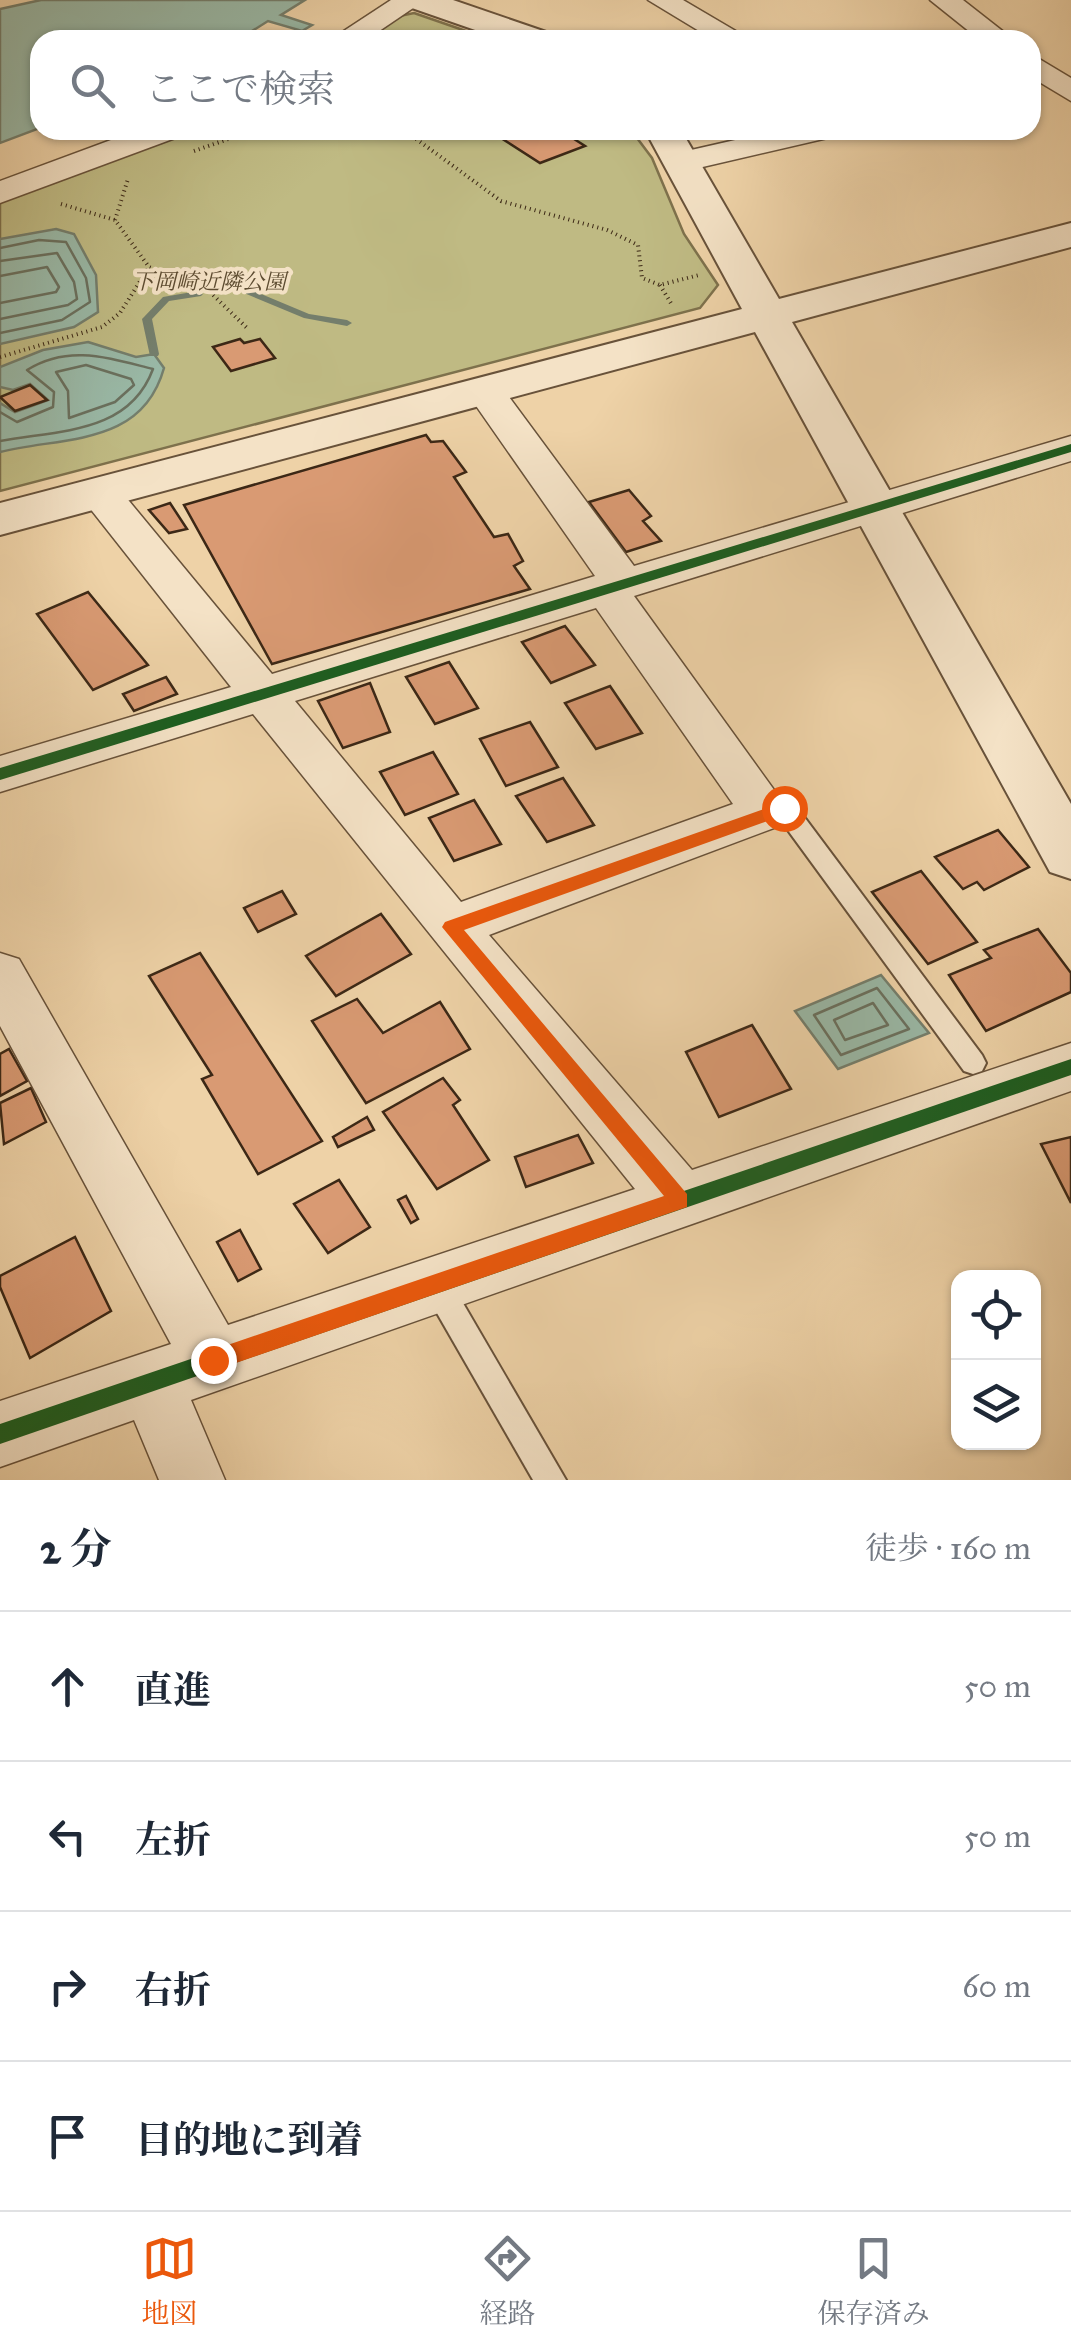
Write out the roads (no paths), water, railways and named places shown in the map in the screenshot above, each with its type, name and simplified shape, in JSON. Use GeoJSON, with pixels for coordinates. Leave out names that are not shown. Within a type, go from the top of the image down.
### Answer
{"type":"FeatureCollection","features":[{"type":"Feature","properties":{"kind":"street"},"geometry":{"type":"LineString","coordinates":[[362,30],[411,0]]}},
{"type":"Feature","properties":{"kind":"street"},"geometry":{"type":"LineString","coordinates":[[420,0],[508,30]]}},
{"type":"Feature","properties":{"kind":"street"},"geometry":{"type":"LineString","coordinates":[[673,5],[727,0]]}},
{"type":"Feature","properties":{"kind":"street"},"geometry":{"type":"LineString","coordinates":[[944,0],[986,30]]}},
{"type":"Feature","properties":{"kind":"street"},"geometry":{"type":"LineString","coordinates":[[673,5],[718,30]]}},
{"type":"Feature","properties":{"kind":"street"},"geometry":{"type":"LineString","coordinates":[[0,194],[141,140]]}},
{"type":"Feature","properties":{"kind":"street"},"geometry":{"type":"LineString","coordinates":[[728,140],[672,146],[1071,856]]}},
{"type":"Feature","properties":{"kind":"street"},"geometry":{"type":"LineString","coordinates":[[0,520],[1071,235]]}},
{"type":"Feature","properties":{"kind":"street"},"geometry":{"type":"LineString","coordinates":[[451,927],[765,812],[484,390]]}},
{"type":"Feature","properties":{"kind":"street"},"geometry":{"type":"LineString","coordinates":[[0,774],[1054,453],[1071,492]]}},
{"type":"Feature","properties":{"kind":"street"},"geometry":{"type":"LineString","coordinates":[[100,494],[451,927],[680,1200]]}},
{"type":"Feature","properties":{"kind":"street"},"geometry":{"type":"LineString","coordinates":[[0,975],[213,1360]]}},
{"type":"Feature","properties":{"kind":"street"},"geometry":{"type":"LineString","coordinates":[[0,1434],[1071,1066]]}},
{"type":"Feature","properties":{"kind":"street"},"geometry":{"type":"LineString","coordinates":[[151,1382],[192,1480]]}},
{"type":"Feature","properties":{"kind":"lane"},"geometry":{"type":"LineString","coordinates":[[765,812],[784,808],[972,1064]]}},
{"type":"Feature","properties":{"kind":"lane"},"geometry":{"type":"LineString","coordinates":[[436,1284],[550,1480]]}},
{"type":"Feature","properties":{"kind":"water"},"geometry":{"type":"Polygon","coordinates":[[[41,0],[305,0],[281,15],[312,25],[304,30],[268,21],[254,30],[30,30],[30,132],[0,143],[0,9],[41,0]]]}},
{"type":"Feature","properties":{"kind":"water"},"geometry":{"type":"Polygon","coordinates":[[[56,229],[74,234],[96,275],[98,312],[74,327],[0,344],[0,239],[56,229]]]}},
{"type":"Feature","properties":{"kind":"water"},"geometry":{"type":"Polygon","coordinates":[[[88,342],[136,357],[154,354],[164,368],[153,394],[138,412],[98,434],[0,452],[0,403],[15,412],[48,400],[30,384],[13,390],[0,387],[0,367],[43,350],[88,342]]]}},
{"type":"Feature","properties":{"kind":"water"},"geometry":{"type":"Polygon","coordinates":[[[881,975],[929,1033],[838,1069],[795,1011],[881,975]]]}},
{"type":"Feature","properties":{"kind":"waterway"},"geometry":{"type":"LineString","coordinates":[[223,281],[307,316],[347,323]]}},
{"type":"Feature","properties":{"kind":"waterway"},"geometry":{"type":"LineString","coordinates":[[154,354],[147,319],[166,299],[198,294]]}},
{"type":"Feature","properties":{"kind":"park label","name":"下岡崎近隣公園"},"geometry":{"type":"Point","coordinates":[209,281]}}]}
